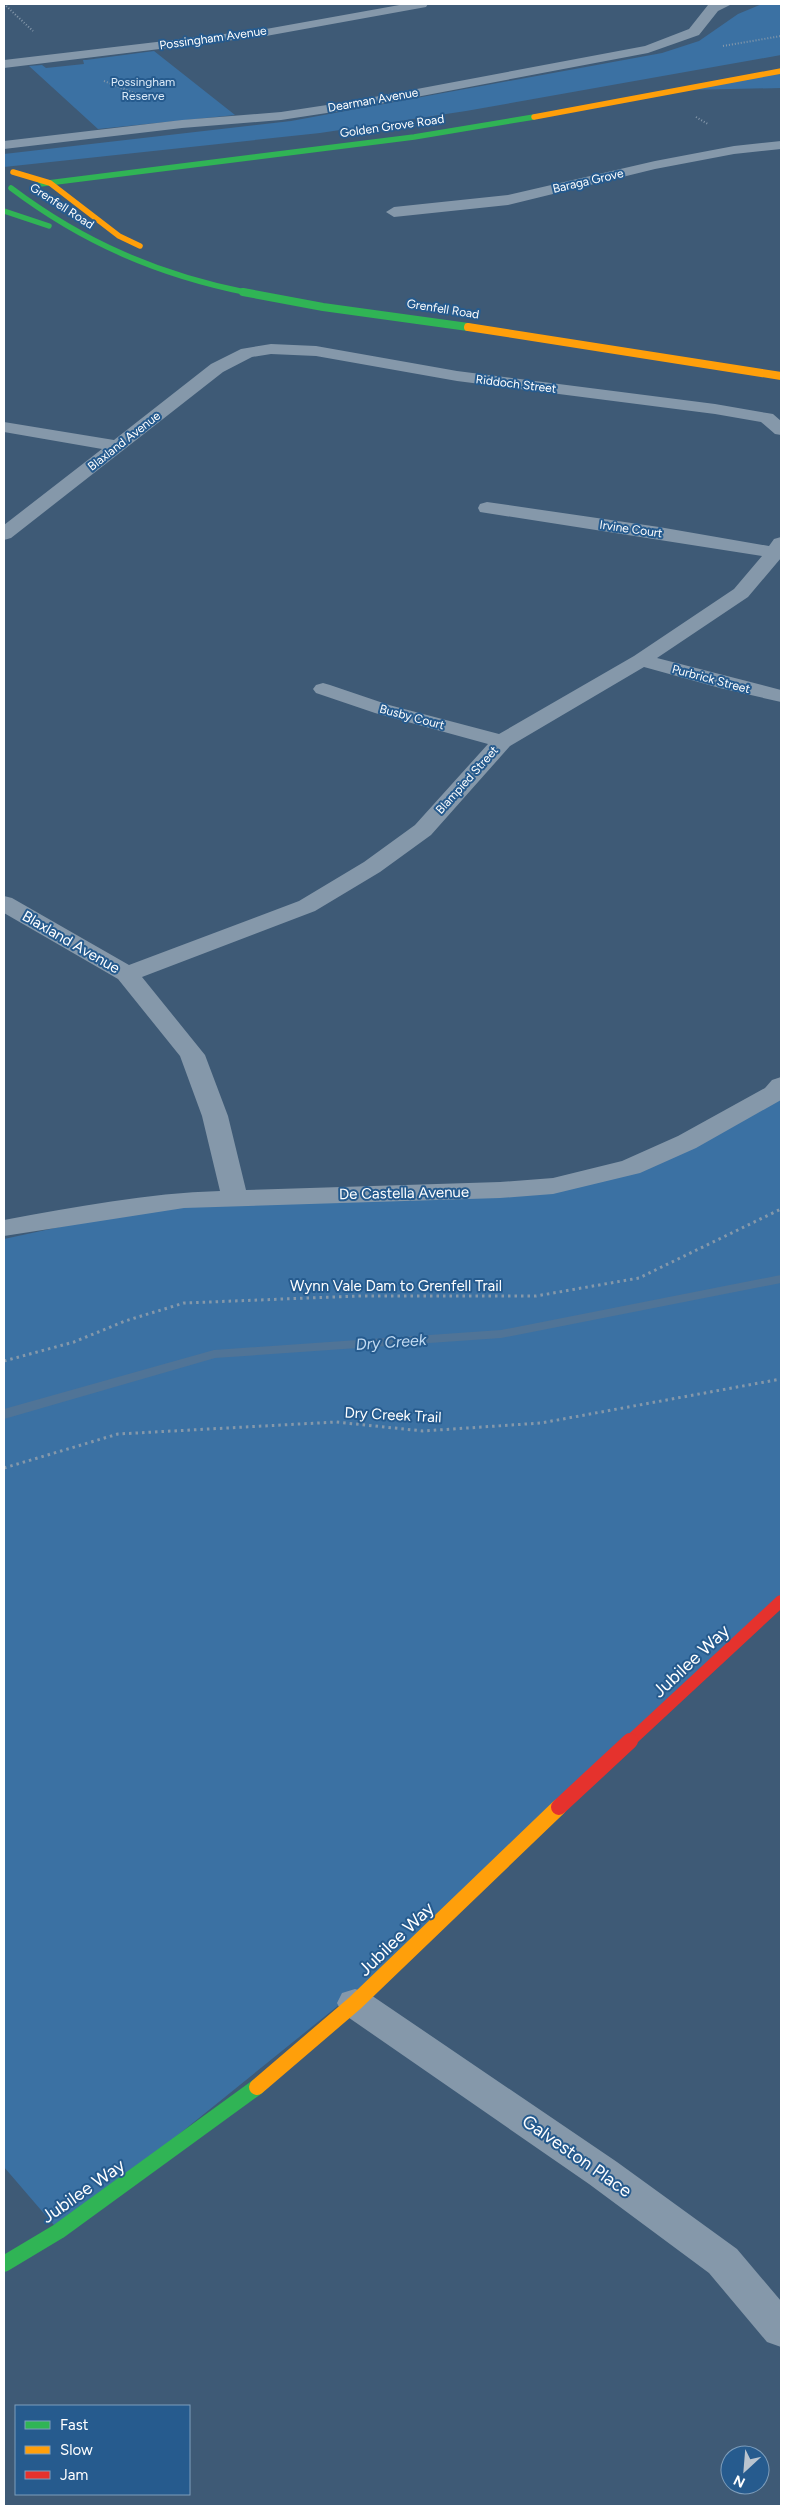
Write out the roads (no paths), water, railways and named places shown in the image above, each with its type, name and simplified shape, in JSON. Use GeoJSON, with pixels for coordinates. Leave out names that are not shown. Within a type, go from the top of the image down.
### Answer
{"type":"FeatureCollection","features":[{"type":"Feature","properties":{"kind":"main road","name":"Golden Grove Road"},"geometry":{"type":"LineString","coordinates":[[7,188],[414,138],[616,103],[781,71]]}},
{"type":"Feature","properties":{"kind":"main road","name":"Golden Grove Road"},"geometry":{"type":"LineString","coordinates":[[253,145],[350,133]]}},
{"type":"Feature","properties":{"kind":"main road"},"geometry":{"type":"LineString","coordinates":[[145,182],[218,162]]}},
{"type":"Feature","properties":{"kind":"main road"},"geometry":{"type":"LineString","coordinates":[[8,172],[42,168]]}},
{"type":"Feature","properties":{"kind":"main road","name":"Grenfell Road"},"geometry":{"type":"LineString","coordinates":[[149,250],[119,236],[88,207],[50,183],[8,172],[7,188],[65,227],[93,242],[161,269],[234,288],[781,376]]}},
{"type":"Feature","properties":{"kind":"main road"},"geometry":{"type":"LineString","coordinates":[[4,210],[93,242]]}},
{"type":"Feature","properties":{"kind":"main road","name":"Jubilee Way"},"geometry":{"type":"LineString","coordinates":[[4,2264],[59,2230],[264,2082],[355,2003],[548,1818],[781,1602]]}},
{"type":"Feature","properties":{"kind":"street","name":"Possingham Avenue"},"geometry":{"type":"LineString","coordinates":[[4,64],[237,38],[422,4]]}},
{"type":"Feature","properties":{"kind":"street","name":"Dearman Avenue"},"geometry":{"type":"LineString","coordinates":[[4,145],[182,124],[281,116],[629,53],[648,49],[694,32],[713,8],[726,4]]}},
{"type":"Feature","properties":{"kind":"street","name":"Baraga Grove"},"geometry":{"type":"LineString","coordinates":[[394,212],[508,200],[655,165],[734,150],[781,146]]}},
{"type":"Feature","properties":{"kind":"street","name":"Riddoch Street"},"geometry":{"type":"LineString","coordinates":[[247,353],[271,349],[316,351],[457,376],[767,418],[781,430]]}},
{"type":"Feature","properties":{"kind":"street","name":"Blaxland Avenue"},"geometry":{"type":"LineString","coordinates":[[4,534],[217,368],[247,353]]}},
{"type":"Feature","properties":{"kind":"street"},"geometry":{"type":"LineString","coordinates":[[4,427],[118,446]]}},
{"type":"Feature","properties":{"kind":"street","name":"Irvine Court"},"geometry":{"type":"LineString","coordinates":[[487,508],[778,548]]}},
{"type":"Feature","properties":{"kind":"street","name":"Blampied Street"},"geometry":{"type":"LineString","coordinates":[[127,974],[307,906],[372,867],[423,830],[502,741],[641,660],[741,593],[778,548]]}},
{"type":"Feature","properties":{"kind":"street","name":"Purbrick Street"},"geometry":{"type":"LineString","coordinates":[[641,660],[726,684],[781,696]]}},
{"type":"Feature","properties":{"kind":"street","name":"Busby Court"},"geometry":{"type":"LineString","coordinates":[[323,689],[382,709],[502,741]]}},
{"type":"Feature","properties":{"kind":"street","name":"Blaxland Avenue"},"geometry":{"type":"LineString","coordinates":[[4,903],[127,974],[192,1055],[216,1116],[235,1198]]}},
{"type":"Feature","properties":{"kind":"street","name":"De Castella Avenue"},"geometry":{"type":"LineString","coordinates":[[4,1228],[76,1215],[184,1200],[500,1190],[553,1186],[631,1167],[687,1142],[774,1093],[781,1084]]}},
{"type":"Feature","properties":{"kind":"street","name":"Galveston Place"},"geometry":{"type":"LineString","coordinates":[[355,2003],[603,2173],[723,2261],[781,2330]]}},
{"type":"Feature","properties":{"kind":"waterway","name":"Dry Creek"},"geometry":{"type":"LineString","coordinates":[[4,1414],[214,1354],[501,1334],[781,1279]]}},
{"type":"Feature","properties":{"kind":"park label","name":"Possingham Reserve"},"geometry":{"type":"Point","coordinates":[143,89]}}]}
